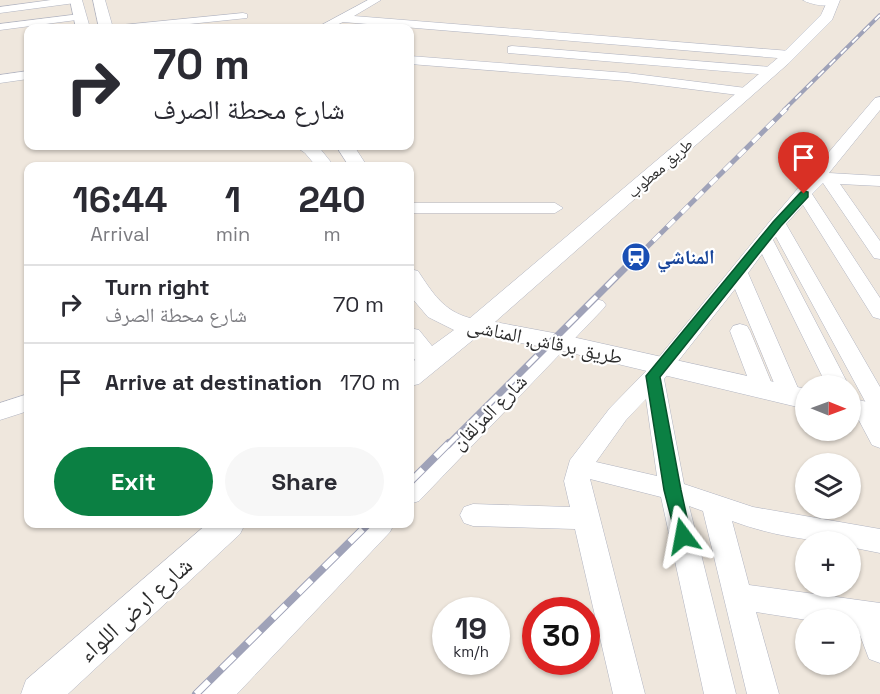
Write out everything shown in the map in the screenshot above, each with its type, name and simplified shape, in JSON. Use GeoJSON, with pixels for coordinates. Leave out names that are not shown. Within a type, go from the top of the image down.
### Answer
{"type":"FeatureCollection","features":[{"type":"Feature","properties":{"kind":"street"},"geometry":{"type":"LineString","coordinates":[[0,2],[14,0]]}},
{"type":"Feature","properties":{"kind":"street"},"geometry":{"type":"LineString","coordinates":[[0,10],[76,0],[81,22],[49,24]]}},
{"type":"Feature","properties":{"kind":"street"},"geometry":{"type":"LineString","coordinates":[[99,0],[105,24]]}},
{"type":"Feature","properties":{"kind":"street"},"geometry":{"type":"LineString","coordinates":[[331,23],[376,0]]}},
{"type":"Feature","properties":{"kind":"street"},"geometry":{"type":"LineString","coordinates":[[807,0],[833,2]]}},
{"type":"Feature","properties":{"kind":"street","name":"طريق معطوب"},"geometry":{"type":"LineString","coordinates":[[477,332],[781,62],[827,17],[833,2]]}},
{"type":"Feature","properties":{"kind":"street"},"geometry":{"type":"LineString","coordinates":[[162,24],[243,16]]}},
{"type":"Feature","properties":{"kind":"street"},"geometry":{"type":"LineString","coordinates":[[0,27],[24,26]]}},
{"type":"Feature","properties":{"kind":"street"},"geometry":{"type":"LineString","coordinates":[[414,30],[781,62]]}},
{"type":"Feature","properties":{"kind":"street"},"geometry":{"type":"LineString","coordinates":[[414,30],[781,62]]}},
{"type":"Feature","properties":{"kind":"street"},"geometry":{"type":"LineString","coordinates":[[0,40],[24,37]]}},
{"type":"Feature","properties":{"kind":"street"},"geometry":{"type":"LineString","coordinates":[[512,50],[781,62]]}},
{"type":"Feature","properties":{"kind":"street"},"geometry":{"type":"LineString","coordinates":[[414,60],[636,78],[746,93]]}},
{"type":"Feature","properties":{"kind":"street"},"geometry":{"type":"LineString","coordinates":[[0,79],[24,76]]}},
{"type":"Feature","properties":{"kind":"street"},"geometry":{"type":"LineString","coordinates":[[629,694],[577,481],[579,467],[618,414],[658,371],[777,224],[804,194],[823,178],[879,103]]}},
{"type":"Feature","properties":{"kind":"street"},"geometry":{"type":"LineString","coordinates":[[311,150],[322,162]]}},
{"type":"Feature","properties":{"kind":"street"},"geometry":{"type":"LineString","coordinates":[[823,178],[874,181],[880,197]]}},
{"type":"Feature","properties":{"kind":"street"},"geometry":{"type":"LineString","coordinates":[[823,178],[880,254]]}},
{"type":"Feature","properties":{"kind":"street"},"geometry":{"type":"LineString","coordinates":[[804,194],[880,314]]}},
{"type":"Feature","properties":{"kind":"street"},"geometry":{"type":"LineString","coordinates":[[414,208],[555,208]]}},
{"type":"Feature","properties":{"kind":"street"},"geometry":{"type":"LineString","coordinates":[[777,224],[869,410],[880,439]]}},
{"type":"Feature","properties":{"kind":"street"},"geometry":{"type":"LineString","coordinates":[[764,240],[832,375]]}},
{"type":"Feature","properties":{"kind":"street"},"geometry":{"type":"LineString","coordinates":[[738,273],[795,391]]}},
{"type":"Feature","properties":{"kind":"street","name":"طريق برقاش, المناشى"},"geometry":{"type":"LineString","coordinates":[[414,285],[429,305],[447,318],[477,332],[526,336],[559,342],[658,371],[795,396]]}},
{"type":"Feature","properties":{"kind":"street","name":"شارع المزلقان"},"geometry":{"type":"LineString","coordinates":[[414,490],[596,305]]}},
{"type":"Feature","properties":{"kind":"street"},"geometry":{"type":"LineString","coordinates":[[740,331],[763,389]]}},
{"type":"Feature","properties":{"kind":"street"},"geometry":{"type":"LineString","coordinates":[[414,374],[435,357],[477,332]]}},
{"type":"Feature","properties":{"kind":"street"},"geometry":{"type":"LineString","coordinates":[[414,339],[435,357]]}},
{"type":"Feature","properties":{"kind":"street"},"geometry":{"type":"LineString","coordinates":[[658,371],[672,490],[720,694]]}},
{"type":"Feature","properties":{"kind":"street"},"geometry":{"type":"LineString","coordinates":[[0,412],[24,403]]}},
{"type":"Feature","properties":{"kind":"street"},"geometry":{"type":"LineString","coordinates":[[579,467],[672,490],[753,518],[880,542]]}},
{"type":"Feature","properties":{"kind":"street"},"geometry":{"type":"LineString","coordinates":[[714,504],[763,694]]}},
{"type":"Feature","properties":{"kind":"street"},"geometry":{"type":"LineString","coordinates":[[473,515],[586,518]]}},
{"type":"Feature","properties":{"kind":"street","name":"شارع ارض اللواء"},"geometry":{"type":"LineString","coordinates":[[40,694],[225,528]]}},
{"type":"Feature","properties":{"kind":"street"},"geometry":{"type":"LineString","coordinates":[[215,694],[377,528]]}},
{"type":"Feature","properties":{"kind":"street"},"geometry":{"type":"LineString","coordinates":[[737,596],[873,616],[880,649]]}},
{"type":"Feature","properties":{"kind":"railway"},"geometry":{"type":"LineString","coordinates":[[784,110],[880,15]]}},
{"type":"Feature","properties":{"kind":"railway"},"geometry":{"type":"LineString","coordinates":[[639,255],[786,109]]}},
{"type":"Feature","properties":{"kind":"railway"},"geometry":{"type":"LineString","coordinates":[[448,445],[640,253]]}},
{"type":"Feature","properties":{"kind":"railway"},"geometry":{"type":"LineString","coordinates":[[414,478],[449,443]]}},
{"type":"Feature","properties":{"kind":"railway"},"geometry":{"type":"LineString","coordinates":[[196,694],[364,528]]}},
{"type":"Feature","properties":{"kind":"place","name":"المناشي"},"geometry":{"type":"Point","coordinates":[636,257]}},
{"type":"Feature","properties":{"kind":"route"},"geometry":{"type":"LineString","coordinates":[[683,536],[672,490],[653,376],[663,367],[777,224],[804,194]]}}]}
